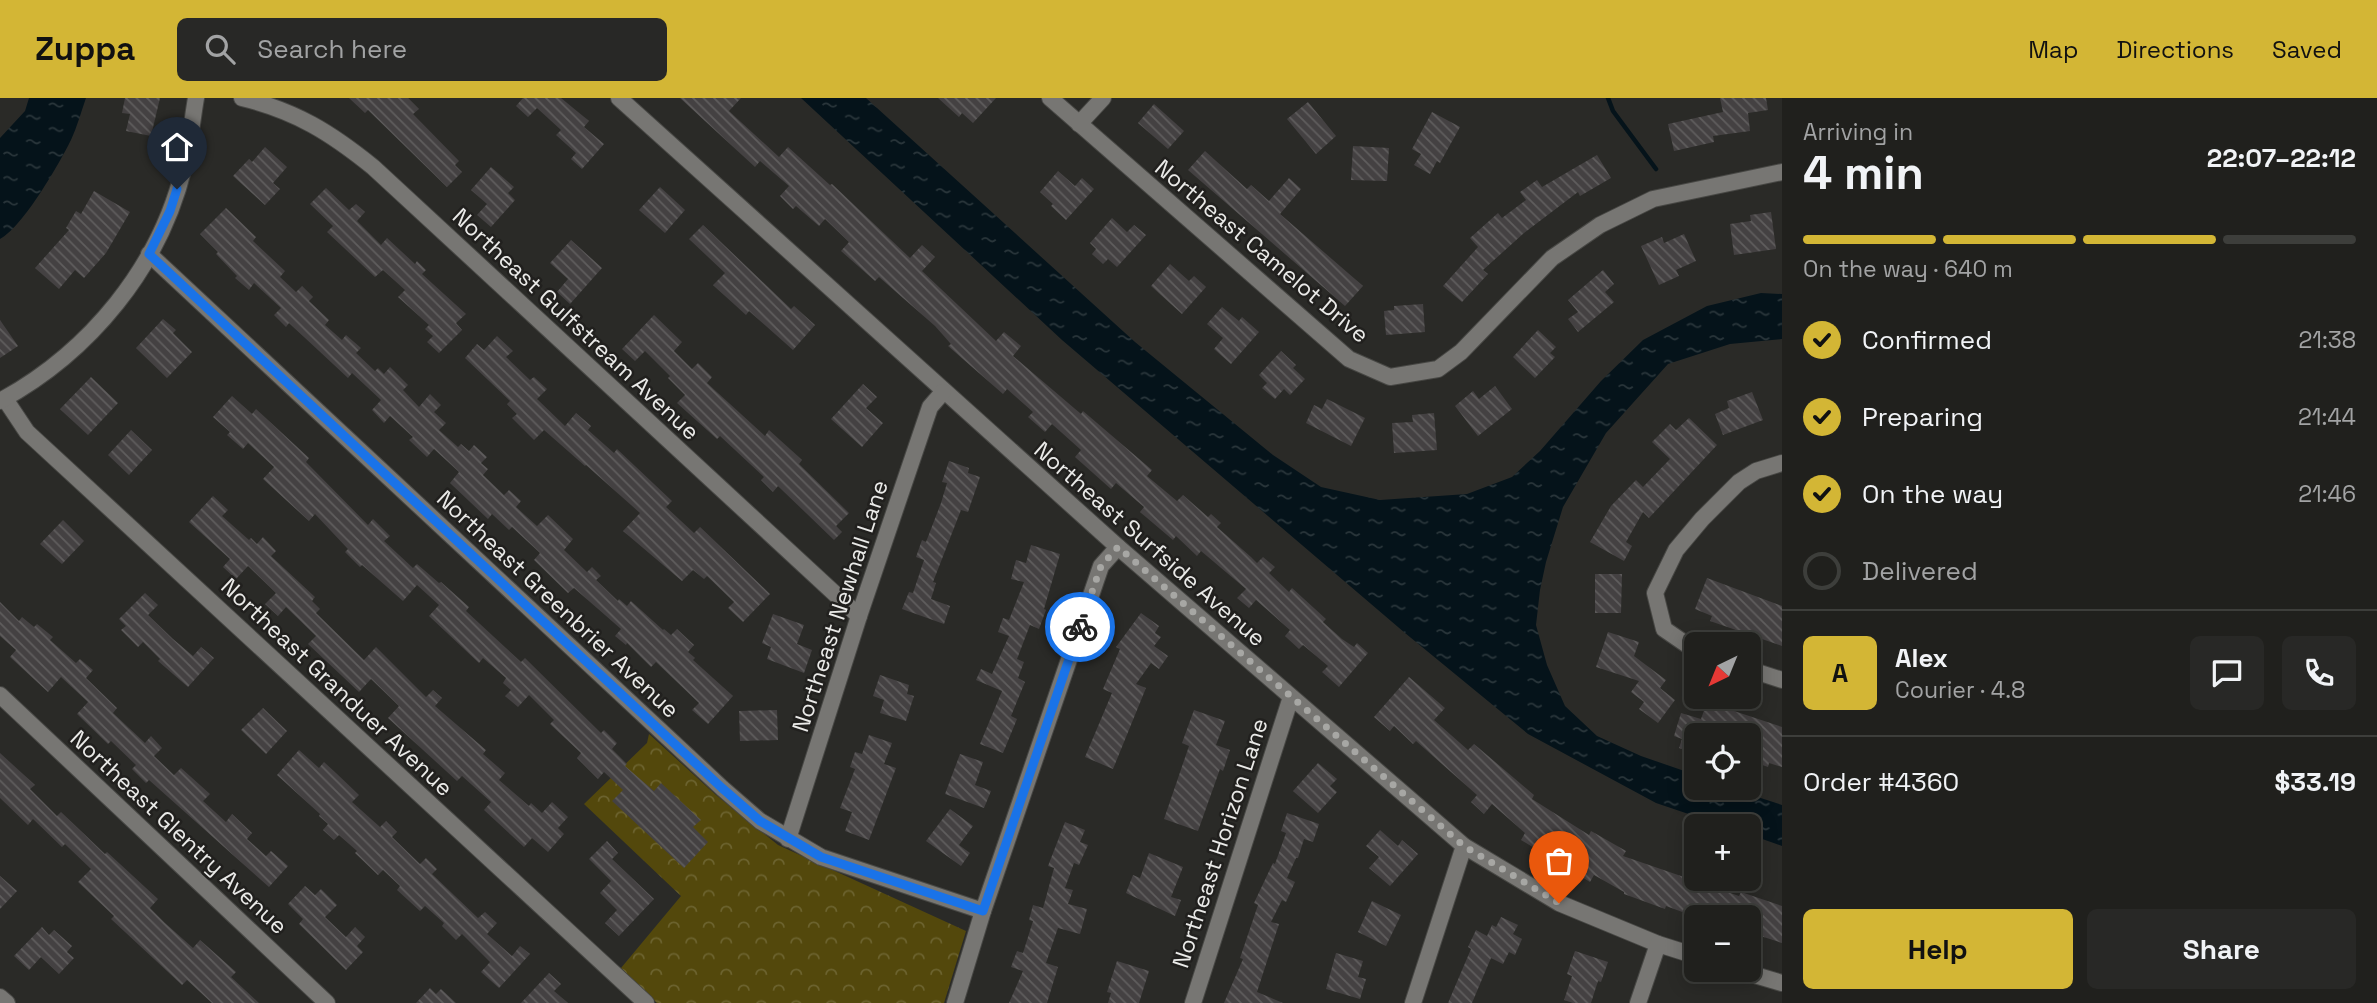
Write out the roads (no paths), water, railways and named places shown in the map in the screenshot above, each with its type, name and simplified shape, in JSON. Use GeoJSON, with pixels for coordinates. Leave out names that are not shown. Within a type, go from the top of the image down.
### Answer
{"type":"FeatureCollection","features":[{"type":"Feature","properties":{"kind":"street"},"geometry":{"type":"LineString","coordinates":[[2,400],[47,372],[99,326],[122,297],[149,254],[170,211],[184,167],[196,98]]}},
{"type":"Feature","properties":{"kind":"street","name":"Northeast Gulfstream Avenue"},"geometry":{"type":"LineString","coordinates":[[243,98],[296,115],[322,128],[373,167],[859,616]]}},
{"type":"Feature","properties":{"kind":"street","name":"Northeast Surfside Avenue"},"geometry":{"type":"LineString","coordinates":[[619,98],[1118,547],[1464,846],[1559,903],[1684,952]]}},
{"type":"Feature","properties":{"kind":"street","name":"Northeast Camelot Drive"},"geometry":{"type":"LineString","coordinates":[[1050,98],[1349,359],[1391,377],[1438,369],[1461,352],[1552,258],[1600,225],[1653,199],[1782,172]]}},
{"type":"Feature","properties":{"kind":"street"},"geometry":{"type":"LineString","coordinates":[[1079,124],[1103,98]]}},
{"type":"Feature","properties":{"kind":"street","name":"Northeast Greenbrier Avenue"},"geometry":{"type":"LineString","coordinates":[[149,254],[760,821],[821,857],[983,911]]}},
{"type":"Feature","properties":{"kind":"street","name":"Northeast Newhall Lane"},"geometry":{"type":"LineString","coordinates":[[788,839],[859,616],[930,407],[943,392]]}},
{"type":"Feature","properties":{"kind":"street","name":"Northeast Granduer Avenue"},"geometry":{"type":"LineString","coordinates":[[2,400],[27,432],[646,1003]]}},
{"type":"Feature","properties":{"kind":"street"},"geometry":{"type":"LineString","coordinates":[[1684,643],[1664,629],[1655,593],[1676,550],[1739,482],[1756,471],[1781,463]]}},
{"type":"Feature","properties":{"kind":"street"},"geometry":{"type":"LineString","coordinates":[[955,1003],[983,911],[1101,566],[1118,547]]}},
{"type":"Feature","properties":{"kind":"street"},"geometry":{"type":"LineString","coordinates":[[1761,673],[1782,680]]}},
{"type":"Feature","properties":{"kind":"street","name":"Northeast Glentry Avenue"},"geometry":{"type":"LineString","coordinates":[[0,695],[327,1003]]}},
{"type":"Feature","properties":{"kind":"street","name":"Northeast Horizon Lane"},"geometry":{"type":"LineString","coordinates":[[1192,1003],[1291,697]]}},
{"type":"Feature","properties":{"kind":"street"},"geometry":{"type":"LineString","coordinates":[[1413,1003],[1464,846]]}},
{"type":"Feature","properties":{"kind":"street"},"geometry":{"type":"LineString","coordinates":[[1638,1003],[1658,944]]}},
{"type":"Feature","properties":{"kind":"street"},"geometry":{"type":"LineString","coordinates":[[1761,977],[1782,984]]}},
{"type":"Feature","properties":{"kind":"street"},"geometry":{"type":"LineString","coordinates":[[0,997],[7,1003]]}},
{"type":"Feature","properties":{"kind":"water"},"geometry":{"type":"Polygon","coordinates":[[[29,98],[86,98],[71,140],[49,179],[19,222],[0,239],[0,138],[25,111],[29,98]]]}},
{"type":"Feature","properties":{"kind":"water"},"geometry":{"type":"Polygon","coordinates":[[[801,98],[866,98],[1135,342],[1273,455],[1321,487],[1380,500],[1467,494],[1512,477],[1540,451],[1601,381],[1643,340],[1707,306],[1761,293],[1782,294],[1782,339],[1730,344],[1668,364],[1606,433],[1563,507],[1546,562],[1536,625],[1547,665],[1565,706],[1597,736],[1641,756],[1684,771],[1684,800],[1761,798],[1782,805],[1782,846],[1761,839],[1761,814],[1689,814],[1656,803],[1528,734],[1405,633],[1062,340],[801,98]]]}},
{"type":"Feature","properties":{"kind":"waterway"},"geometry":{"type":"LineString","coordinates":[[1608,98],[1613,111],[1656,169]]}}]}
